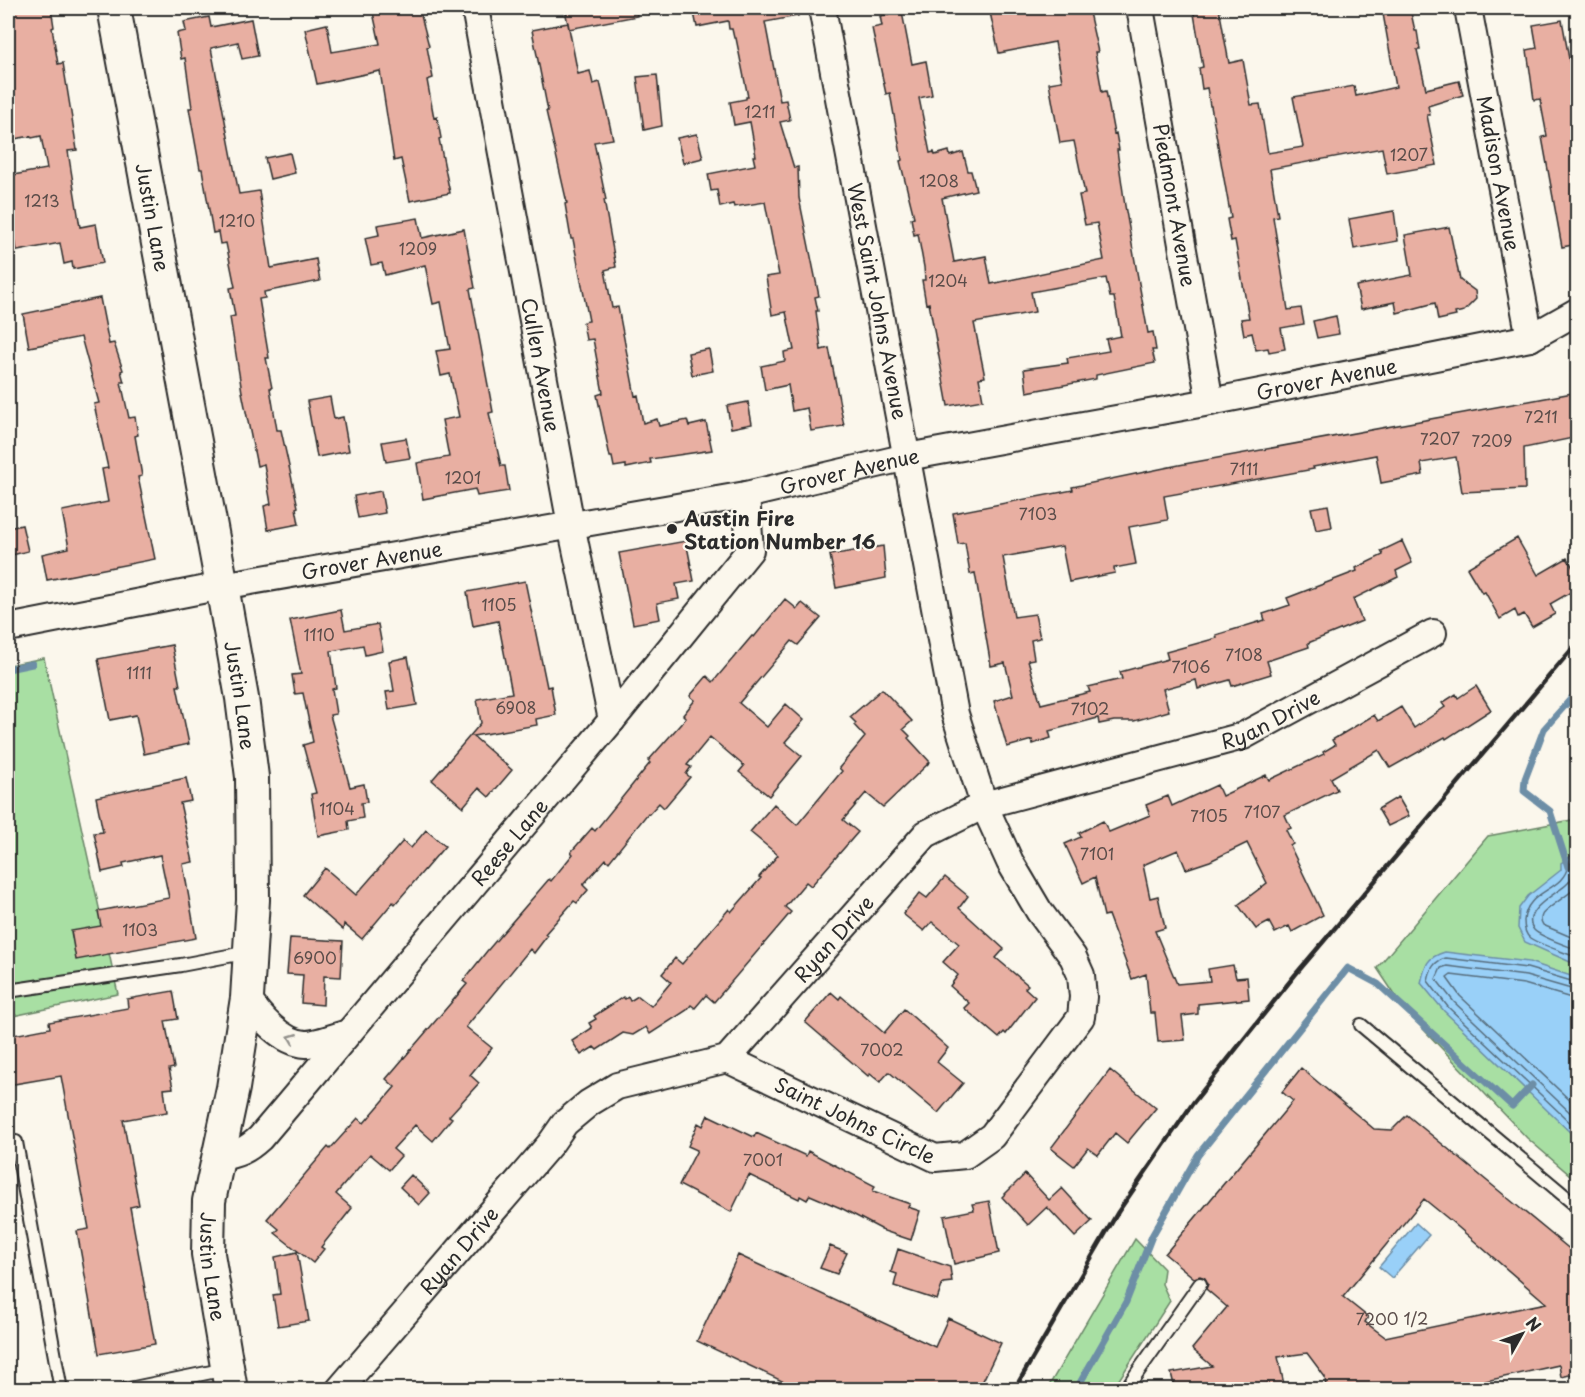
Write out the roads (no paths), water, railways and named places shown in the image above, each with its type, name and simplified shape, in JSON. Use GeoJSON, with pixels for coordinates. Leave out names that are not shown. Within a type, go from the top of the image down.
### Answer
{"type":"FeatureCollection","features":[{"type":"Feature","properties":{"kind":"street","name":"Justin Lane"},"geometry":{"type":"LineString","coordinates":[[114,8],[222,586],[242,698],[252,777],[254,835],[246,998],[233,1088],[209,1201],[208,1254],[229,1379]]}},
{"type":"Feature","properties":{"kind":"street","name":"Cullen Avenue"},"geometry":{"type":"LineString","coordinates":[[475,8],[571,525],[612,720]]}},
{"type":"Feature","properties":{"kind":"street","name":"West Saint Johns Avenue"},"geometry":{"type":"LineString","coordinates":[[822,8],[955,714],[984,805]]}},
{"type":"Feature","properties":{"kind":"street","name":"Piedmont Avenue"},"geometry":{"type":"LineString","coordinates":[[1140,8],[1210,402]]}},
{"type":"Feature","properties":{"kind":"street","name":"Madison Avenue"},"geometry":{"type":"LineString","coordinates":[[1468,8],[1530,338]]}},
{"type":"Feature","properties":{"kind":"street","name":"Grover Avenue"},"geometry":{"type":"LineString","coordinates":[[8,628],[222,586],[746,495],[907,457],[1210,402],[1530,338],[1578,311]]}},
{"type":"Feature","properties":{"kind":"street","name":"Reese Lane"},"geometry":{"type":"LineString","coordinates":[[218,1157],[234,1155],[247,1150],[260,1138],[612,720],[750,550],[746,495]]}},
{"type":"Feature","properties":{"kind":"street","name":"Ryan Drive"},"geometry":{"type":"LineString","coordinates":[[339,1389],[566,1123],[589,1103],[617,1086],[727,1059],[926,834],[984,805],[1243,736],[1433,633]]}},
{"type":"Feature","properties":{"kind":"street","name":"Saint Johns Circle"},"geometry":{"type":"LineString","coordinates":[[727,1059],[935,1158],[965,1155],[992,1136],[1081,1017],[1083,997],[1081,975],[1073,957],[1039,911],[1010,862],[984,805]]}},
{"type":"Feature","properties":{"kind":"street"},"geometry":{"type":"LineString","coordinates":[[246,998],[265,1022],[287,1037],[306,1044],[348,1033]]}},
{"type":"Feature","properties":{"kind":"lane"},"geometry":{"type":"LineString","coordinates":[[8,991],[250,951]]}},
{"type":"Feature","properties":{"kind":"lane"},"geometry":{"type":"LineString","coordinates":[[1361,1025],[1578,1208]]}},
{"type":"Feature","properties":{"kind":"lane"},"geometry":{"type":"LineString","coordinates":[[8,1143],[16,1142],[61,1389]]}},
{"type":"Feature","properties":{"kind":"lane"},"geometry":{"type":"LineString","coordinates":[[1125,1389],[1200,1284]]}},
{"type":"Feature","properties":{"kind":"lane"},"geometry":{"type":"LineString","coordinates":[[124,1389],[229,1379]]}},
{"type":"Feature","properties":{"kind":"water"},"geometry":{"type":"Polygon","coordinates":[[[1577,852],[1577,965],[1525,942],[1518,928],[1519,908],[1528,896],[1561,870],[1561,863],[1577,852]]]}},
{"type":"Feature","properties":{"kind":"water"},"geometry":{"type":"Polygon","coordinates":[[[1445,952],[1529,962],[1577,978],[1577,1139],[1444,1011],[1421,983],[1424,971],[1431,959],[1445,952]]]}},
{"type":"Feature","properties":{"kind":"water"},"geometry":{"type":"Polygon","coordinates":[[[1416,1223],[1429,1235],[1392,1278],[1379,1267],[1416,1223]]]}},
{"type":"Feature","properties":{"kind":"waterway"},"geometry":{"type":"LineString","coordinates":[[8,669],[32,664]]}},
{"type":"Feature","properties":{"kind":"waterway"},"geometry":{"type":"LineString","coordinates":[[1568,867],[1550,811],[1524,791],[1525,779],[1544,729],[1578,691]]}},
{"type":"Feature","properties":{"kind":"waterway"},"geometry":{"type":"LineString","coordinates":[[1076,1390],[1126,1302],[1152,1236],[1198,1155],[1348,968],[1378,984],[1512,1106],[1532,1085]]}},
{"type":"Feature","properties":{"kind":"railway"},"geometry":{"type":"LineString","coordinates":[[1014,1390],[1118,1212],[1193,1103],[1295,975],[1578,642]]}},
{"type":"Feature","properties":{"kind":"place","name":"Austin Fire Station Number 16"},"geometry":{"type":"Point","coordinates":[672,529]}}]}
